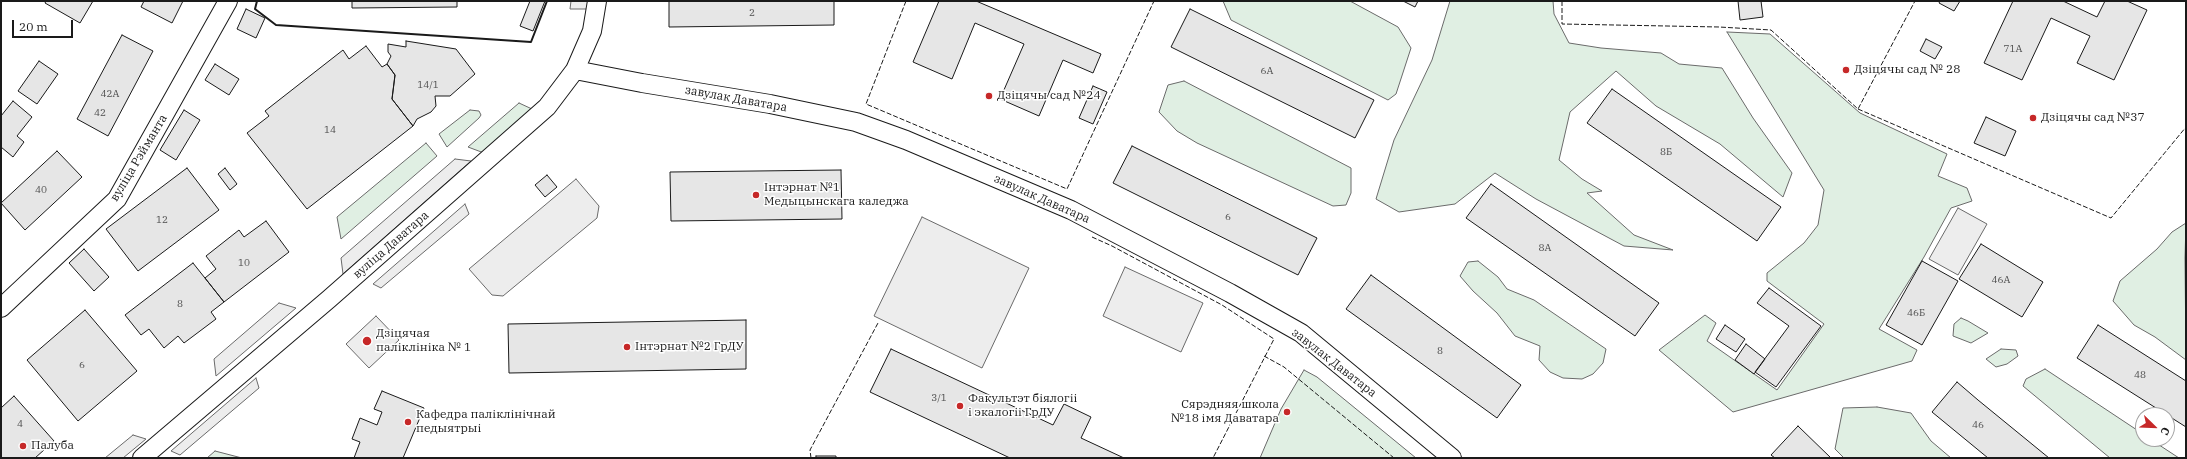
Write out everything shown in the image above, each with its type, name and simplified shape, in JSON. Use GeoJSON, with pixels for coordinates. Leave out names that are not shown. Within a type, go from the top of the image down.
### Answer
{"type":"FeatureCollection","features":[{"type":"Feature","properties":{"kind":"street","name":"вуліца Рэйманта"},"geometry":{"type":"LineString","coordinates":[[1,308],[117,200],[228,1]]}},
{"type":"Feature","properties":{"kind":"street","name":"вуліца Даватара"},"geometry":{"type":"LineString","coordinates":[[142,458],[335,294],[547,107],[575,70],[592,30],[597,1]]}},
{"type":"Feature","properties":{"kind":"street","name":"завулак Даватара"},"geometry":{"type":"LineString","coordinates":[[575,70],[642,83],[770,104],[856,122],[906,140],[1071,210],[1230,293],[1300,333],[1452,458]]}},
{"type":"Feature","properties":{"kind":"green space"},"geometry":{"type":"Polygon","coordinates":[[[1223,1],[1350,1],[1398,27],[1411,48],[1396,94],[1388,100],[1231,20],[1223,1]]]}},
{"type":"Feature","properties":{"kind":"green space"},"geometry":{"type":"Polygon","coordinates":[[[1450,1],[1553,1],[1554,14],[1569,43],[1601,48],[1661,53],[1679,64],[1722,68],[1753,118],[1792,173],[1783,197],[1720,144],[1656,106],[1616,71],[1570,112],[1559,160],[1582,179],[1602,191],[1587,193],[1634,235],[1673,250],[1624,246],[1536,199],[1495,173],[1455,204],[1399,212],[1376,199],[1394,140],[1432,60],[1450,1]]]}},
{"type":"Feature","properties":{"kind":"green space"},"geometry":{"type":"Polygon","coordinates":[[[1727,32],[1770,34],[1860,113],[1947,154],[1938,176],[1967,188],[1972,201],[1951,208],[1924,257],[1879,329],[1917,350],[1912,361],[1733,412],[1659,350],[1705,315],[1716,323],[1707,341],[1777,390],[1824,324],[1767,281],[1767,273],[1804,243],[1818,225],[1824,190],[1727,32]]]}},
{"type":"Feature","properties":{"kind":"green space"},"geometry":{"type":"Polygon","coordinates":[[[1184,81],[1351,168],[1351,193],[1346,205],[1333,206],[1197,143],[1177,131],[1159,112],[1168,85],[1184,81]]]}},
{"type":"Feature","properties":{"kind":"green space"},"geometry":{"type":"Polygon","coordinates":[[[519,103],[532,109],[484,153],[468,147],[519,103]]]}},
{"type":"Feature","properties":{"kind":"green space"},"geometry":{"type":"Polygon","coordinates":[[[470,110],[479,111],[481,115],[447,147],[439,134],[470,110]]]}},
{"type":"Feature","properties":{"kind":"green space"},"geometry":{"type":"Polygon","coordinates":[[[426,143],[437,156],[341,239],[337,217],[426,143]]]}},
{"type":"Feature","properties":{"kind":"green space"},"geometry":{"type":"Polygon","coordinates":[[[2186,223],[2186,360],[2155,337],[2134,325],[2113,301],[2120,281],[2157,249],[2172,232],[2186,223]]]}},
{"type":"Feature","properties":{"kind":"green space"},"geometry":{"type":"Polygon","coordinates":[[[1478,261],[1498,277],[1507,289],[1534,300],[1606,349],[1603,363],[1593,374],[1582,379],[1563,378],[1550,372],[1539,360],[1540,346],[1515,336],[1497,313],[1473,291],[1460,276],[1468,262],[1478,261]]]}},
{"type":"Feature","properties":{"kind":"green space"},"geometry":{"type":"Polygon","coordinates":[[[1961,318],[1988,333],[1971,343],[1953,336],[1954,324],[1961,318]]]}},
{"type":"Feature","properties":{"kind":"green space"},"geometry":{"type":"Polygon","coordinates":[[[2001,349],[2016,350],[2018,356],[2007,364],[1996,367],[1986,359],[2001,349]]]}},
{"type":"Feature","properties":{"kind":"green space"},"geometry":{"type":"Polygon","coordinates":[[[2045,369],[2135,429],[2135,447],[2162,447],[2179,458],[2110,458],[2023,386],[2026,379],[2045,369]]]}},
{"type":"Feature","properties":{"kind":"green space"},"geometry":{"type":"Polygon","coordinates":[[[1304,370],[1317,377],[1416,458],[1260,458],[1281,409],[1304,370]]]}},
{"type":"Feature","properties":{"kind":"green space"},"geometry":{"type":"Polygon","coordinates":[[[1877,407],[1911,413],[1931,441],[1951,458],[1844,458],[1835,449],[1843,408],[1877,407]]]}},
{"type":"Feature","properties":{"kind":"green space"},"geometry":{"type":"Polygon","coordinates":[[[215,451],[242,458],[207,458],[215,451]]]}},
{"type":"Feature","properties":{"kind":"shaded area"},"geometry":{"type":"Polygon","coordinates":[[[571,1],[588,1],[587,9],[570,9],[571,1]]]}},
{"type":"Feature","properties":{"kind":"shaded area"},"geometry":{"type":"Polygon","coordinates":[[[455,159],[471,161],[343,274],[341,258],[455,159]]]}},
{"type":"Feature","properties":{"kind":"shaded area"},"geometry":{"type":"Polygon","coordinates":[[[576,179],[599,206],[597,218],[503,296],[492,295],[469,269],[576,179]]]}},
{"type":"Feature","properties":{"kind":"shaded area"},"geometry":{"type":"Polygon","coordinates":[[[465,204],[469,214],[381,288],[373,284],[465,204]]]}},
{"type":"Feature","properties":{"kind":"shaded area"},"geometry":{"type":"Polygon","coordinates":[[[1958,208],[1987,224],[1958,275],[1929,259],[1958,208]]]}},
{"type":"Feature","properties":{"kind":"shaded area"},"geometry":{"type":"Polygon","coordinates":[[[922,217],[1029,268],[982,368],[874,316],[922,217]]]}},
{"type":"Feature","properties":{"kind":"shaded area"},"geometry":{"type":"Polygon","coordinates":[[[1125,267],[1203,303],[1181,352],[1103,316],[1125,267]]]}},
{"type":"Feature","properties":{"kind":"shaded area"},"geometry":{"type":"Polygon","coordinates":[[[279,303],[296,308],[216,376],[214,359],[279,303]]]}},
{"type":"Feature","properties":{"kind":"shaded area"},"geometry":{"type":"Polygon","coordinates":[[[376,316],[399,340],[369,368],[346,344],[376,316]]]}},
{"type":"Feature","properties":{"kind":"shaded area"},"geometry":{"type":"Polygon","coordinates":[[[256,378],[259,388],[180,455],[171,451],[256,378]]]}},
{"type":"Feature","properties":{"kind":"shaded area"},"geometry":{"type":"Polygon","coordinates":[[[133,435],[146,439],[123,458],[105,458],[133,435]]]}},
{"type":"Feature","properties":{"kind":"building"},"geometry":{"type":"Polygon","coordinates":[[[46,1],[93,1],[80,23],[45,3],[46,1]]]}},
{"type":"Feature","properties":{"kind":"building"},"geometry":{"type":"Polygon","coordinates":[[[144,1],[183,1],[172,23],[141,7],[144,1]]]}},
{"type":"Feature","properties":{"kind":"building"},"geometry":{"type":"Polygon","coordinates":[[[352,1],[457,1],[457,7],[352,8],[352,1]]]}},
{"type":"Feature","properties":{"kind":"building"},"geometry":{"type":"Polygon","coordinates":[[[530,1],[545,1],[533,31],[520,26],[530,1]]]}},
{"type":"Feature","properties":{"kind":"building"},"geometry":{"type":"Polygon","coordinates":[[[669,1],[834,1],[834,25],[669,27],[669,1]]]}},
{"type":"Feature","properties":{"kind":"building"},"geometry":{"type":"Polygon","coordinates":[[[939,1],[976,1],[1101,54],[1093,73],[1063,60],[1039,116],[1000,99],[1024,44],[975,23],[952,79],[913,62],[939,1]]]}},
{"type":"Feature","properties":{"kind":"building"},"geometry":{"type":"Polygon","coordinates":[[[1403,1],[1418,1],[1415,7],[1403,1]]]}},
{"type":"Feature","properties":{"kind":"building"},"geometry":{"type":"Polygon","coordinates":[[[1738,1],[1761,1],[1763,17],[1740,20],[1738,1]]]}},
{"type":"Feature","properties":{"kind":"building"},"geometry":{"type":"Polygon","coordinates":[[[1940,1],[1960,1],[1954,11],[1939,3],[1940,1]]]}},
{"type":"Feature","properties":{"kind":"building"},"geometry":{"type":"Polygon","coordinates":[[[2013,1],[2063,1],[2097,17],[2105,1],[2127,1],[2147,10],[2114,80],[2077,63],[2090,36],[2051,18],[2022,80],[1984,63],[2013,1]]]}},
{"type":"Feature","properties":{"kind":"building"},"geometry":{"type":"Polygon","coordinates":[[[246,9],[265,18],[256,38],[237,29],[246,9]]]}},
{"type":"Feature","properties":{"kind":"building"},"geometry":{"type":"Polygon","coordinates":[[[1190,9],[1374,100],[1355,138],[1171,47],[1190,9]]]}},
{"type":"Feature","properties":{"kind":"building"},"geometry":{"type":"Polygon","coordinates":[[[122,35],[153,51],[108,136],[77,119],[122,35]]]}},
{"type":"Feature","properties":{"kind":"building"},"geometry":{"type":"Polygon","coordinates":[[[1926,39],[1942,47],[1935,59],[1920,51],[1926,39]]]}},
{"type":"Feature","properties":{"kind":"building"},"geometry":{"type":"Polygon","coordinates":[[[406,41],[456,49],[475,74],[450,96],[435,96],[436,106],[431,112],[417,119],[413,126],[392,99],[395,75],[387,64],[391,56],[388,52],[388,44],[406,47],[406,41]]]}},
{"type":"Feature","properties":{"kind":"building"},"geometry":{"type":"Polygon","coordinates":[[[366,46],[382,67],[387,64],[395,75],[392,99],[413,126],[307,209],[247,133],[269,116],[265,111],[343,50],[349,59],[366,46]]]}},
{"type":"Feature","properties":{"kind":"building"},"geometry":{"type":"Polygon","coordinates":[[[39,61],[58,74],[37,104],[18,91],[39,61]]]}},
{"type":"Feature","properties":{"kind":"building"},"geometry":{"type":"Polygon","coordinates":[[[215,64],[239,79],[229,95],[205,80],[215,64]]]}},
{"type":"Feature","properties":{"kind":"building"},"geometry":{"type":"Polygon","coordinates":[[[1093,86],[1107,92],[1093,124],[1079,118],[1093,86]]]}},
{"type":"Feature","properties":{"kind":"building"},"geometry":{"type":"Polygon","coordinates":[[[1612,89],[1781,207],[1757,241],[1587,123],[1612,89]]]}},
{"type":"Feature","properties":{"kind":"building"},"geometry":{"type":"Polygon","coordinates":[[[13,101],[32,117],[17,136],[24,142],[13,157],[1,147],[1,116],[13,101]]]}},
{"type":"Feature","properties":{"kind":"building"},"geometry":{"type":"Polygon","coordinates":[[[184,110],[200,120],[176,160],[160,150],[184,110]]]}},
{"type":"Feature","properties":{"kind":"building"},"geometry":{"type":"Polygon","coordinates":[[[1986,117],[2016,131],[2005,156],[1974,143],[1986,117]]]}},
{"type":"Feature","properties":{"kind":"building"},"geometry":{"type":"Polygon","coordinates":[[[1132,146],[1317,238],[1298,275],[1113,183],[1132,146]]]}},
{"type":"Feature","properties":{"kind":"building"},"geometry":{"type":"Polygon","coordinates":[[[57,151],[82,177],[25,230],[1,203],[57,151]]]}},
{"type":"Feature","properties":{"kind":"building"},"geometry":{"type":"Polygon","coordinates":[[[187,168],[219,210],[138,271],[106,229],[187,168]]]}},
{"type":"Feature","properties":{"kind":"building"},"geometry":{"type":"Polygon","coordinates":[[[225,168],[237,184],[230,190],[218,174],[225,168]]]}},
{"type":"Feature","properties":{"kind":"building","name":"Інтэрнат №1 Медыцынскага каледжа"},"geometry":{"type":"Polygon","coordinates":[[[841,170],[842,219],[671,221],[670,172],[841,170]]]}},
{"type":"Feature","properties":{"kind":"building"},"geometry":{"type":"Polygon","coordinates":[[[547,175],[557,187],[545,197],[535,185],[547,175]]]}},
{"type":"Feature","properties":{"kind":"building"},"geometry":{"type":"Polygon","coordinates":[[[1491,184],[1659,303],[1635,336],[1466,218],[1491,184]]]}},
{"type":"Feature","properties":{"kind":"building"},"geometry":{"type":"Polygon","coordinates":[[[266,221],[289,252],[224,302],[205,278],[216,269],[206,256],[239,230],[244,237],[266,221]]]}},
{"type":"Feature","properties":{"kind":"building"},"geometry":{"type":"Polygon","coordinates":[[[1981,244],[2043,282],[2022,317],[1959,279],[1981,244]]]}},
{"type":"Feature","properties":{"kind":"building"},"geometry":{"type":"Polygon","coordinates":[[[84,249],[109,277],[94,291],[69,263],[84,249]]]}},
{"type":"Feature","properties":{"kind":"building"},"geometry":{"type":"Polygon","coordinates":[[[1922,261],[1958,281],[1922,345],[1886,325],[1922,261]]]}},
{"type":"Feature","properties":{"kind":"building"},"geometry":{"type":"Polygon","coordinates":[[[193,263],[224,302],[211,312],[216,319],[184,343],[178,336],[164,348],[149,329],[141,335],[125,315],[193,263]]]}},
{"type":"Feature","properties":{"kind":"building"},"geometry":{"type":"Polygon","coordinates":[[[1371,275],[1521,385],[1497,418],[1346,309],[1371,275]]]}},
{"type":"Feature","properties":{"kind":"building"},"geometry":{"type":"Polygon","coordinates":[[[1769,288],[1821,326],[1776,387],[1755,372],[1789,326],[1757,303],[1769,288]]]}},
{"type":"Feature","properties":{"kind":"building"},"geometry":{"type":"Polygon","coordinates":[[[85,310],[137,371],[78,421],[27,360],[85,310]]]}},
{"type":"Feature","properties":{"kind":"building","name":"Інтэрнат №2 ГрДУ"},"geometry":{"type":"Polygon","coordinates":[[[746,320],[746,369],[509,373],[508,324],[746,320]]]}},
{"type":"Feature","properties":{"kind":"building"},"geometry":{"type":"Polygon","coordinates":[[[1725,325],[1745,339],[1736,352],[1716,339],[1725,325]]]}},
{"type":"Feature","properties":{"kind":"building"},"geometry":{"type":"Polygon","coordinates":[[[2098,325],[2186,381],[2186,427],[2175,420],[2175,407],[2154,407],[2077,358],[2098,325]]]}},
{"type":"Feature","properties":{"kind":"building"},"geometry":{"type":"Polygon","coordinates":[[[1746,344],[1765,359],[1754,374],[1735,360],[1746,344]]]}},
{"type":"Feature","properties":{"kind":"building"},"geometry":{"type":"Polygon","coordinates":[[[891,349],[1053,425],[1064,404],[1091,417],[1081,438],[1124,458],[1010,458],[870,392],[891,349]]]}},
{"type":"Feature","properties":{"kind":"building"},"geometry":{"type":"Polygon","coordinates":[[[1957,382],[2049,458],[1988,458],[1932,412],[1957,382]]]}},
{"type":"Feature","properties":{"kind":"building"},"geometry":{"type":"Polygon","coordinates":[[[382,391],[424,408],[403,458],[354,458],[360,442],[352,439],[360,418],[377,425],[382,412],[374,409],[382,391]]]}},
{"type":"Feature","properties":{"kind":"building"},"geometry":{"type":"Polygon","coordinates":[[[14,396],[54,441],[35,458],[1,458],[1,408],[14,396]]]}},
{"type":"Feature","properties":{"kind":"building"},"geometry":{"type":"Polygon","coordinates":[[[1798,426],[1831,458],[1775,458],[1771,455],[1798,426]]]}},
{"type":"Feature","properties":{"kind":"building"},"geometry":{"type":"Polygon","coordinates":[[[816,456],[836,456],[836,458],[816,458],[816,456]]]}},
{"type":"Feature","properties":{"kind":"fence"},"geometry":{"type":"LineString","coordinates":[[906,1],[866,104],[1067,189],[1154,1]]}},
{"type":"Feature","properties":{"kind":"fence"},"geometry":{"type":"LineString","coordinates":[[1562,1],[1562,24],[1719,27],[1771,30],[1858,109],[1915,1]]}},
{"type":"Feature","properties":{"kind":"fence"},"geometry":{"type":"LineString","coordinates":[[1858,109],[2111,218],[2186,127]]}},
{"type":"Feature","properties":{"kind":"fence"},"geometry":{"type":"LineString","coordinates":[[1092,237],[1112,246],[1222,305],[1274,339],[1213,458]]}},
{"type":"Feature","properties":{"kind":"fence"},"geometry":{"type":"LineString","coordinates":[[811,458],[810,450],[878,323]]}},
{"type":"Feature","properties":{"kind":"fence"},"geometry":{"type":"LineString","coordinates":[[1264,356],[1284,367],[1394,458]]}},
{"type":"Feature","properties":{"kind":"wall"},"geometry":{"type":"LineString","coordinates":[[257,1],[255,9],[276,25],[531,42],[547,1]]}},
{"type":"Feature","properties":{"kind":"place","name":"Дзіцячы сад № 28"},"geometry":{"type":"Point","coordinates":[1846,70]}},
{"type":"Feature","properties":{"kind":"place","name":"Дзіцячы сад №24"},"geometry":{"type":"Point","coordinates":[989,96]}},
{"type":"Feature","properties":{"kind":"place","name":"Дзіцячы сад №37"},"geometry":{"type":"Point","coordinates":[2033,118]}},
{"type":"Feature","properties":{"kind":"place","name":"Інтэрнат №1 Медыцынскага каледжа"},"geometry":{"type":"Point","coordinates":[756,195]}},
{"type":"Feature","properties":{"kind":"place","name":"Дзіцячая паліклініка № 1"},"geometry":{"type":"Point","coordinates":[367,341]}},
{"type":"Feature","properties":{"kind":"place","name":"Інтэрнат №2 ГрДУ"},"geometry":{"type":"Point","coordinates":[627,347]}},
{"type":"Feature","properties":{"kind":"place","name":"Факультэт біялогіі і экалогіі ГрДУ"},"geometry":{"type":"Point","coordinates":[960,406]}},
{"type":"Feature","properties":{"kind":"place","name":"Сярэдняя школа №18 імя Даватара"},"geometry":{"type":"Point","coordinates":[1287,412]}},
{"type":"Feature","properties":{"kind":"place","name":"Кафедра паліклінічнай педыятрыі"},"geometry":{"type":"Point","coordinates":[408,422]}},
{"type":"Feature","properties":{"kind":"place","name":"Палуба"},"geometry":{"type":"Point","coordinates":[23,446]}}]}
